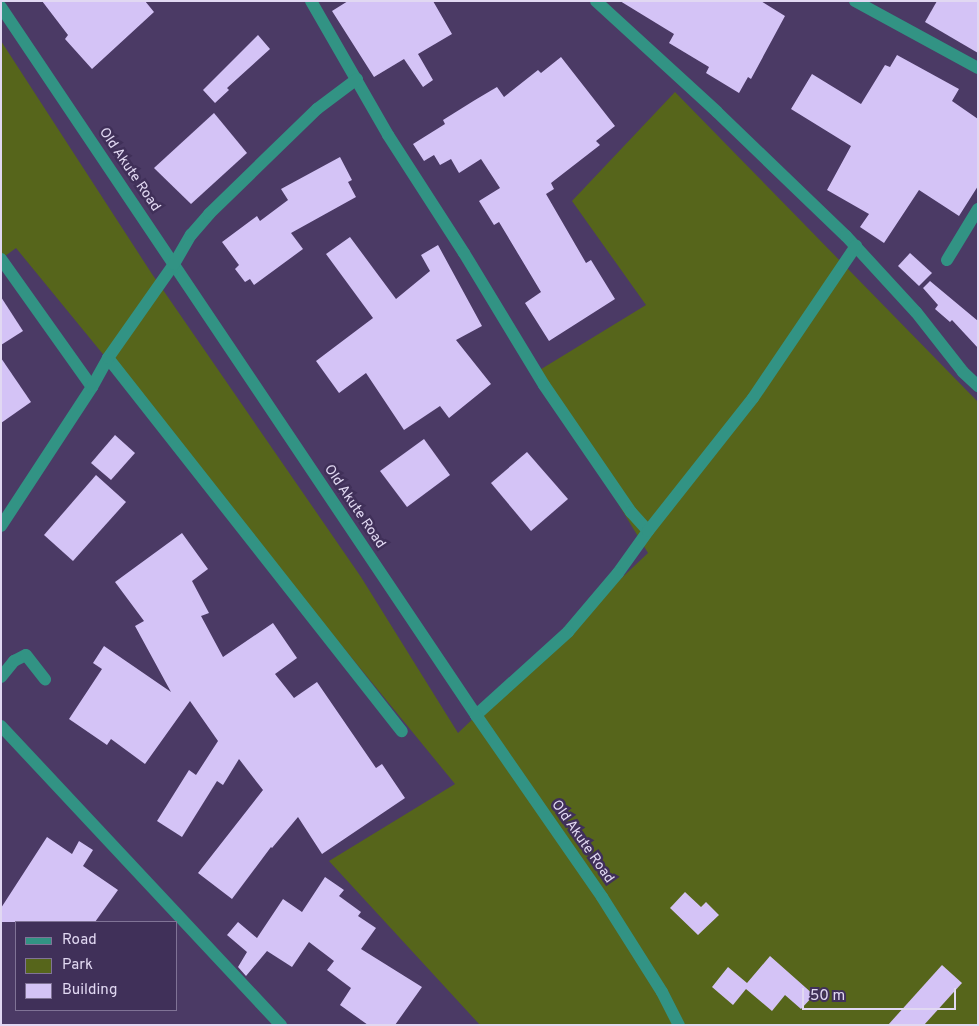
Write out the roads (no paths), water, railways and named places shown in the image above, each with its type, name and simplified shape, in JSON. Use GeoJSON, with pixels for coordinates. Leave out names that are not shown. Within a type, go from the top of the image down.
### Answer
{"type":"FeatureCollection","features":[{"type":"Feature","properties":{"kind":"street"},"geometry":{"type":"LineString","coordinates":[[311,1],[388,135],[464,253],[544,385],[632,512],[648,531]]}},
{"type":"Feature","properties":{"kind":"street"},"geometry":{"type":"LineString","coordinates":[[596,1],[717,112],[856,246],[916,312],[963,372],[978,386]]}},
{"type":"Feature","properties":{"kind":"street"},"geometry":{"type":"LineString","coordinates":[[856,1],[978,68]]}},
{"type":"Feature","properties":{"kind":"street","name":"Old Akute Road"},"geometry":{"type":"LineString","coordinates":[[1,7],[476,715],[602,897],[662,992],[679,1025]]}},
{"type":"Feature","properties":{"kind":"street"},"geometry":{"type":"LineString","coordinates":[[1,526],[92,387],[108,358],[174,264],[191,235],[209,214],[318,109],[357,79]]}},
{"type":"Feature","properties":{"kind":"street"},"geometry":{"type":"LineString","coordinates":[[947,260],[978,209]]}},
{"type":"Feature","properties":{"kind":"street"},"geometry":{"type":"LineString","coordinates":[[476,715],[568,632],[618,573],[648,531],[753,398],[856,246]]}},
{"type":"Feature","properties":{"kind":"street"},"geometry":{"type":"LineString","coordinates":[[1,258],[92,387]]}},
{"type":"Feature","properties":{"kind":"street"},"geometry":{"type":"LineString","coordinates":[[108,358],[402,731]]}},
{"type":"Feature","properties":{"kind":"street"},"geometry":{"type":"LineString","coordinates":[[1,677],[14,661],[26,655],[45,679]]}},
{"type":"Feature","properties":{"kind":"street"},"geometry":{"type":"LineString","coordinates":[[1,726],[281,1025]]}}]}
